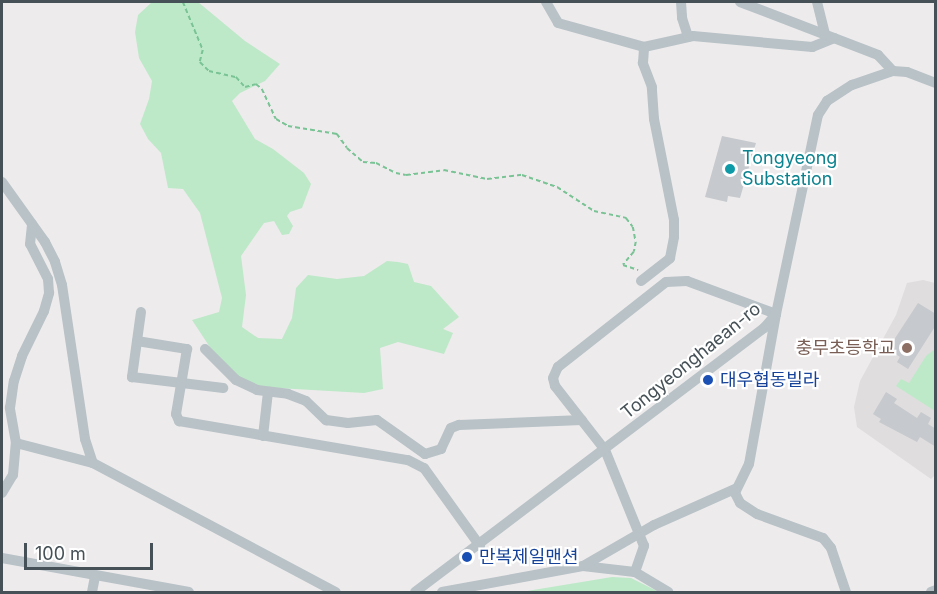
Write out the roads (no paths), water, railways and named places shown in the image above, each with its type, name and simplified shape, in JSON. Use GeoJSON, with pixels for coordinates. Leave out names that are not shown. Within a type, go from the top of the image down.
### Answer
{"type":"FeatureCollection","features":[{"type":"Feature","properties":{"kind":"street"},"geometry":{"type":"LineString","coordinates":[[546,2],[558,23],[644,46],[688,37],[812,47],[829,37]]}},
{"type":"Feature","properties":{"kind":"street"},"geometry":{"type":"LineString","coordinates":[[681,2],[682,18],[688,37]]}},
{"type":"Feature","properties":{"kind":"street"},"geometry":{"type":"LineString","coordinates":[[740,2],[878,55],[893,71],[907,72],[936,83]]}},
{"type":"Feature","properties":{"kind":"street"},"geometry":{"type":"LineString","coordinates":[[817,2],[829,37]]}},
{"type":"Feature","properties":{"kind":"street"},"geometry":{"type":"LineString","coordinates":[[644,46],[643,63],[652,87],[654,119],[674,220],[670,258],[646,277]]}},
{"type":"Feature","properties":{"kind":"street","name":"Tongyeonghaean-ro"},"geometry":{"type":"LineString","coordinates":[[415,592],[480,546],[764,328],[776,314],[818,115],[827,101],[852,85],[893,71]]}},
{"type":"Feature","properties":{"kind":"street"},"geometry":{"type":"LineString","coordinates":[[2,182],[32,224],[55,262],[62,285],[86,440],[93,464]]}},
{"type":"Feature","properties":{"kind":"street"},"geometry":{"type":"LineString","coordinates":[[2,493],[13,475],[16,443],[10,408],[14,381],[22,356],[44,311],[49,293],[48,279],[30,244],[32,224]]}},
{"type":"Feature","properties":{"kind":"street"},"geometry":{"type":"LineString","coordinates":[[583,566],[639,534],[735,489],[749,464],[776,314],[687,281],[666,282],[558,367],[553,378],[555,386],[605,450],[639,534],[644,546],[635,572]]}},
{"type":"Feature","properties":{"kind":"street"},"geometry":{"type":"LineString","coordinates":[[141,312],[132,377],[223,388]]}},
{"type":"Feature","properties":{"kind":"street"},"geometry":{"type":"LineString","coordinates":[[137,341],[187,350],[176,414],[179,421],[408,460],[424,468],[480,546]]}},
{"type":"Feature","properties":{"kind":"street"},"geometry":{"type":"LineString","coordinates":[[206,349],[236,380],[257,390],[288,394],[306,401],[326,420],[348,423],[377,420],[425,454],[441,449],[451,428],[459,425],[582,420]]}},
{"type":"Feature","properties":{"kind":"street"},"geometry":{"type":"LineString","coordinates":[[263,436],[268,392]]}},
{"type":"Feature","properties":{"kind":"street"},"geometry":{"type":"LineString","coordinates":[[16,443],[93,464],[336,592]]}},
{"type":"Feature","properties":{"kind":"street"},"geometry":{"type":"LineString","coordinates":[[735,489],[740,503],[757,514],[823,538],[831,548],[846,592]]}},
{"type":"Feature","properties":{"kind":"street"},"geometry":{"type":"LineString","coordinates":[[2,558],[189,592]]}},
{"type":"Feature","properties":{"kind":"street"},"geometry":{"type":"LineString","coordinates":[[442,592],[583,566],[635,572],[668,592]]}},
{"type":"Feature","properties":{"kind":"street"},"geometry":{"type":"LineString","coordinates":[[92,592],[95,576]]}},
{"type":"Feature","properties":{"kind":"street"},"geometry":{"type":"LineString","coordinates":[[931,592],[936,590]]}},
{"type":"Feature","properties":{"kind":"place","name":"Tongyeong Substation"},"geometry":{"type":"Point","coordinates":[730,169]}},
{"type":"Feature","properties":{"kind":"place","name":"충무초등학교"},"geometry":{"type":"Point","coordinates":[907,348]}},
{"type":"Feature","properties":{"kind":"place","name":"대우협동빌라"},"geometry":{"type":"Point","coordinates":[708,380]}},
{"type":"Feature","properties":{"kind":"place","name":"만복제일맨션"},"geometry":{"type":"Point","coordinates":[467,557]}}]}
